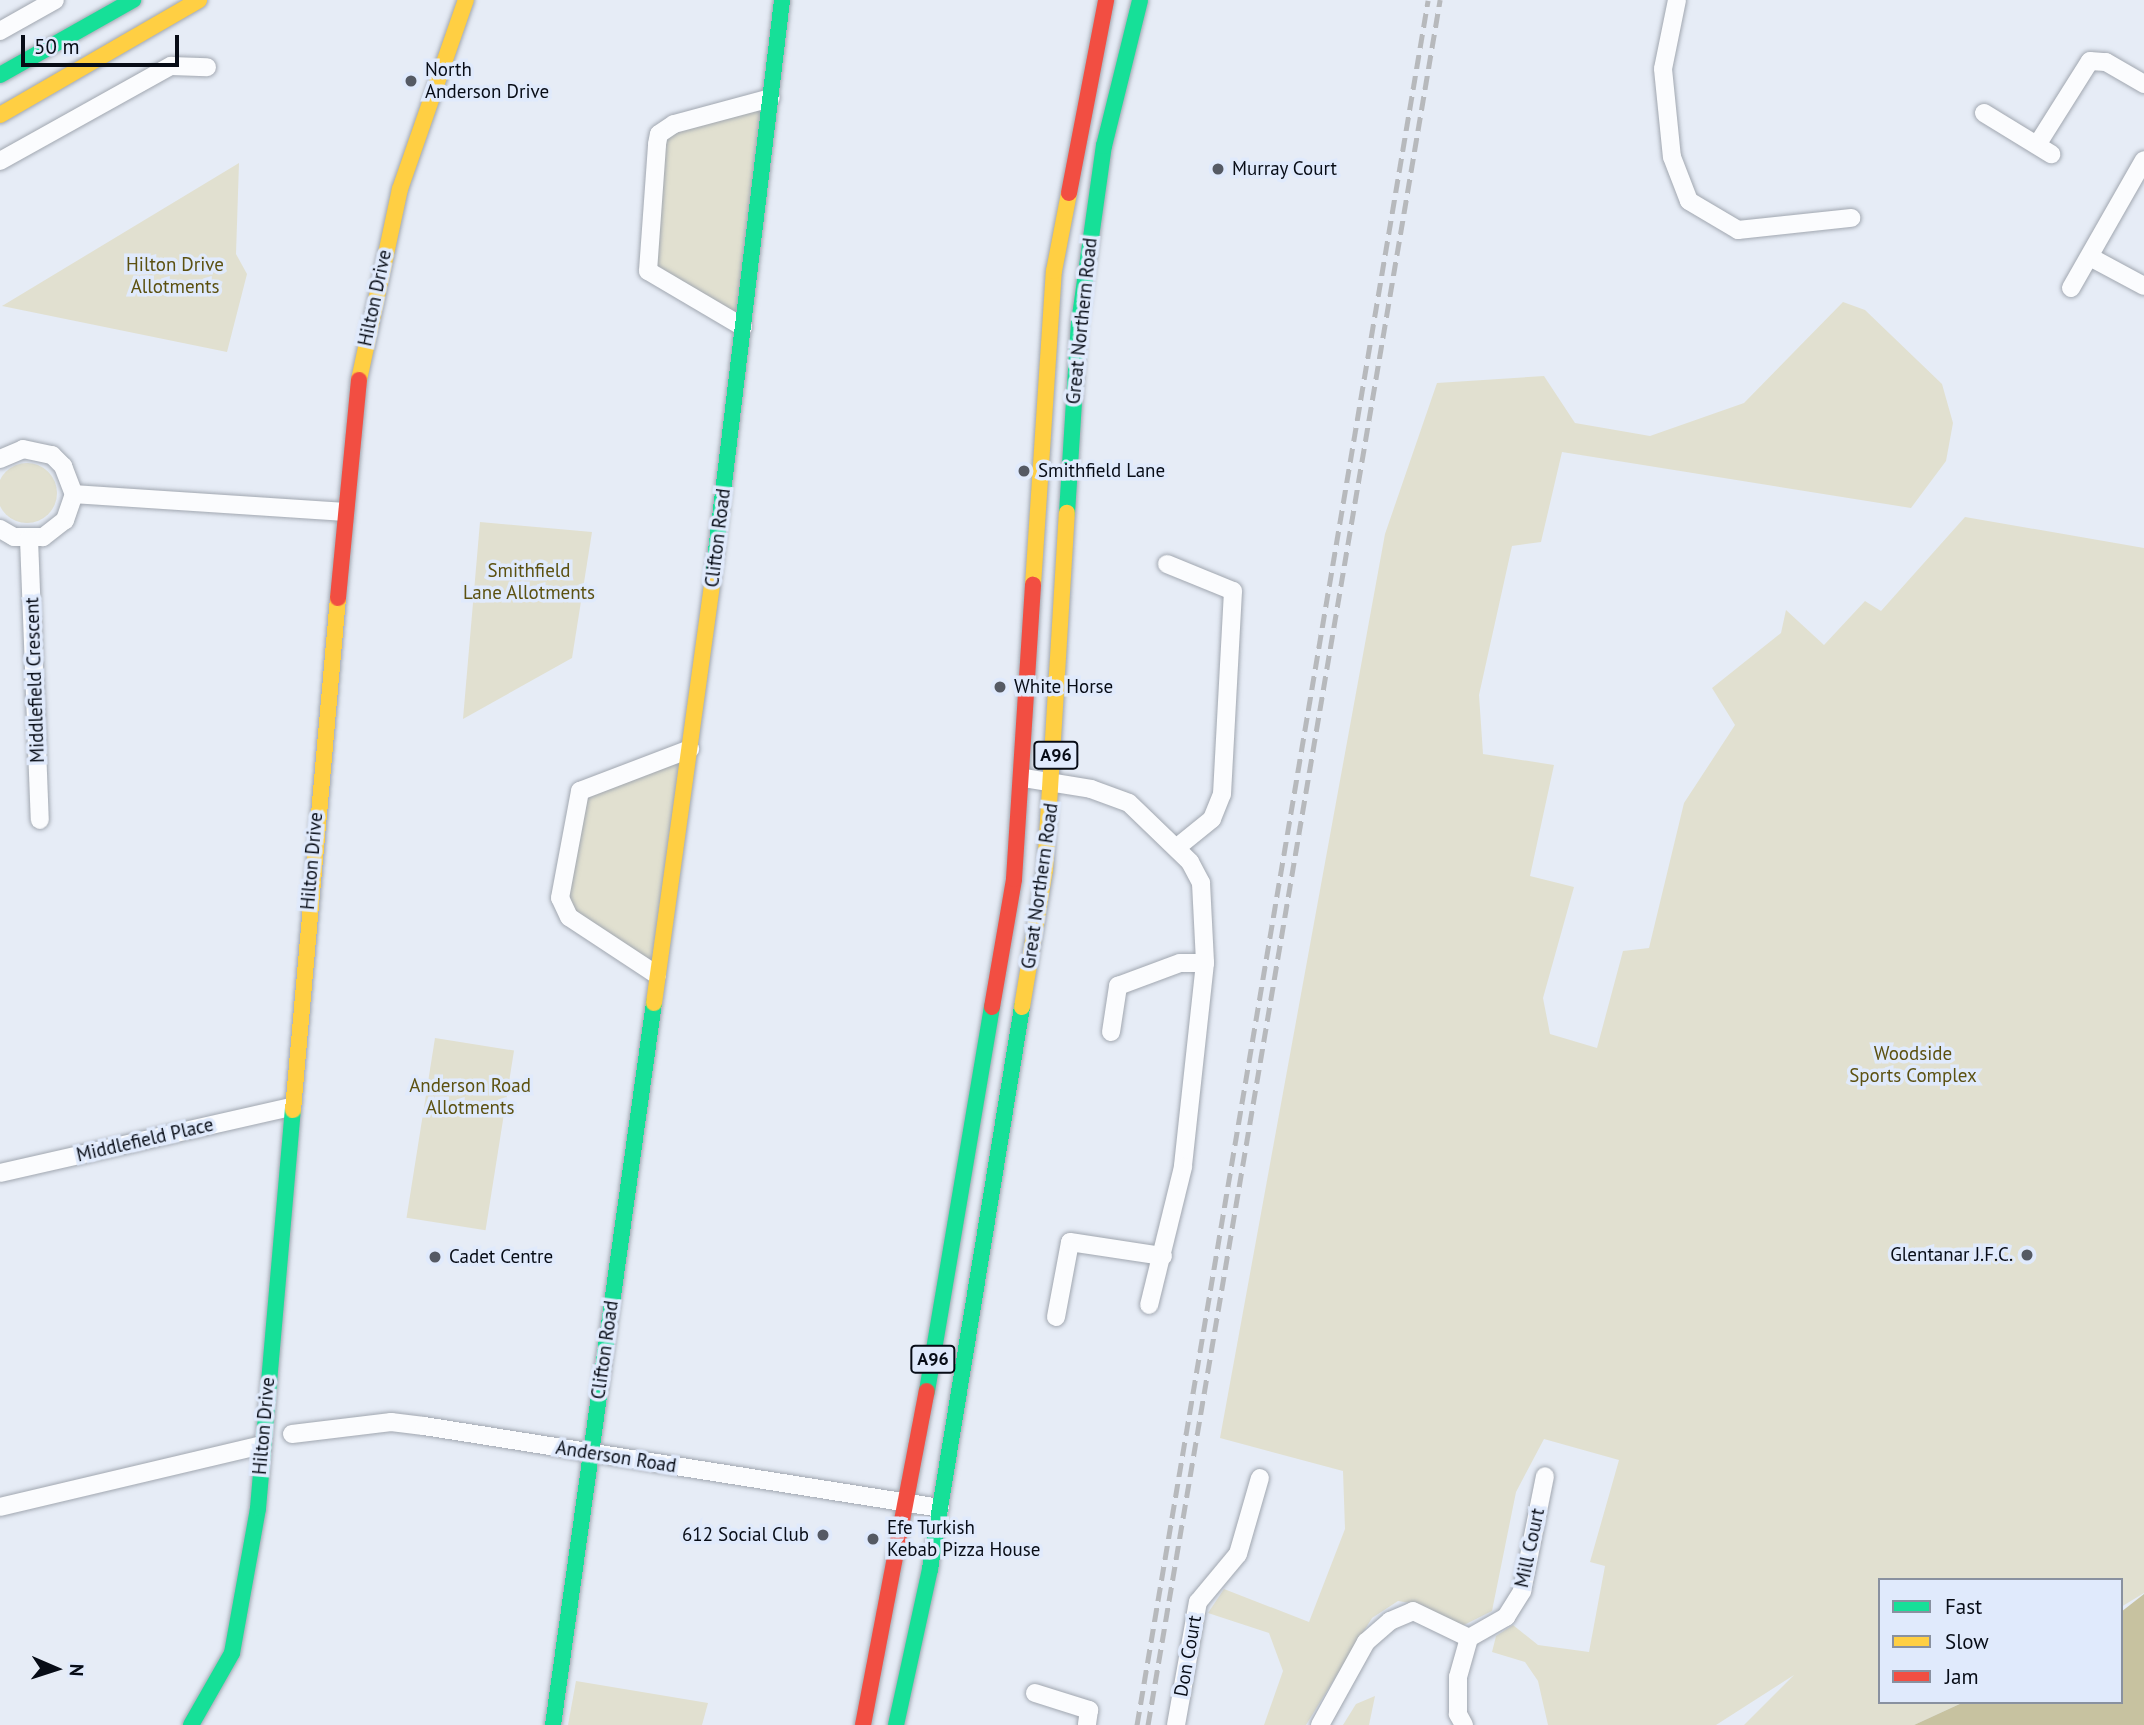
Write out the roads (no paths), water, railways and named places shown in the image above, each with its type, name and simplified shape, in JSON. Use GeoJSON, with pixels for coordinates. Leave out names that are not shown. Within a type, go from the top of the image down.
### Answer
{"type":"FeatureCollection","features":[{"type":"Feature","properties":{"kind":"main road"},"geometry":{"type":"LineString","coordinates":[[0,75],[133,0]]}},
{"type":"Feature","properties":{"kind":"main road"},"geometry":{"type":"LineString","coordinates":[[0,115],[199,0]]}},
{"type":"Feature","properties":{"kind":"main road","name":"Hilton Drive"},"geometry":{"type":"LineString","coordinates":[[191,1725],[232,1653],[261,1445],[344,512],[370,306],[426,101],[466,0]]}},
{"type":"Feature","properties":{"kind":"main road","name":"Clifton Road"},"geometry":{"type":"LineString","coordinates":[[553,1725],[690,749],[782,0]]}},
{"type":"Feature","properties":{"kind":"main road","name":"Great Northern Road"},"geometry":{"type":"LineString","coordinates":[[863,1725],[908,1504],[1005,932],[1024,778],[1044,400],[1062,215],[1106,0]]}},
{"type":"Feature","properties":{"kind":"main road","name":"Great Northern Road"},"geometry":{"type":"LineString","coordinates":[[895,1725],[940,1508],[1054,782],[1080,311],[1104,146],[1140,0]]}},
{"type":"Feature","properties":{"kind":"street"},"geometry":{"type":"LineString","coordinates":[[0,31],[55,0]]}},
{"type":"Feature","properties":{"kind":"street"},"geometry":{"type":"LineString","coordinates":[[1677,0],[1663,69],[1672,157],[1689,201],[1738,230],[1851,218]]}},
{"type":"Feature","properties":{"kind":"street"},"geometry":{"type":"LineString","coordinates":[[1984,113],[2044,149],[2090,61],[2142,76]]}},
{"type":"Feature","properties":{"kind":"street"},"geometry":{"type":"LineString","coordinates":[[0,161],[171,66],[207,67]]}},
{"type":"Feature","properties":{"kind":"street"},"geometry":{"type":"LineString","coordinates":[[743,327],[648,271],[657,144],[659,134],[674,124],[771,98]]}},
{"type":"Feature","properties":{"kind":"street"},"geometry":{"type":"LineString","coordinates":[[2071,288],[2144,160]]}},
{"type":"Feature","properties":{"kind":"street"},"geometry":{"type":"LineString","coordinates":[[2090,257],[2144,286]]}},
{"type":"Feature","properties":{"kind":"street"},"geometry":{"type":"LineString","coordinates":[[0,459],[23,449],[52,456],[64,466],[74,494],[60,525],[29,539],[0,529]]}},
{"type":"Feature","properties":{"kind":"street"},"geometry":{"type":"LineString","coordinates":[[74,494],[344,512]]}},
{"type":"Feature","properties":{"kind":"street","name":"Middlefield Crescent"},"geometry":{"type":"LineString","coordinates":[[29,539],[40,820]]}},
{"type":"Feature","properties":{"kind":"street"},"geometry":{"type":"LineString","coordinates":[[1167,564],[1233,591],[1222,794],[1212,819],[1176,848]]}},
{"type":"Feature","properties":{"kind":"street"},"geometry":{"type":"LineString","coordinates":[[657,975],[569,917],[559,898],[580,791],[690,749]]}},
{"type":"Feature","properties":{"kind":"street"},"geometry":{"type":"LineString","coordinates":[[1024,778],[1054,782],[1129,803],[1176,848],[1201,883],[1205,963],[1183,1167],[1149,1305]]}},
{"type":"Feature","properties":{"kind":"street"},"geometry":{"type":"LineString","coordinates":[[1111,1032],[1118,986],[1180,963],[1205,963]]}},
{"type":"Feature","properties":{"kind":"street","name":"Middlefield Place"},"geometry":{"type":"LineString","coordinates":[[0,1173],[290,1107]]}},
{"type":"Feature","properties":{"kind":"street"},"geometry":{"type":"LineString","coordinates":[[1056,1317],[1070,1242],[1163,1256]]}},
{"type":"Feature","properties":{"kind":"street","name":"Anderson Road"},"geometry":{"type":"LineString","coordinates":[[292,1434],[391,1422],[940,1508]]}},
{"type":"Feature","properties":{"kind":"street"},"geometry":{"type":"LineString","coordinates":[[0,1507],[261,1445]]}},
{"type":"Feature","properties":{"kind":"street","name":"Mill Court"},"geometry":{"type":"LineString","coordinates":[[1469,1638],[1506,1617],[1522,1591],[1545,1476]]}},
{"type":"Feature","properties":{"kind":"street","name":"Don Court"},"geometry":{"type":"LineString","coordinates":[[1176,1725],[1198,1602],[1238,1554],[1260,1478]]}},
{"type":"Feature","properties":{"kind":"street"},"geometry":{"type":"LineString","coordinates":[[1320,1725],[1366,1643],[1413,1611],[1469,1638],[1458,1677],[1458,1714],[1464,1725]]}},
{"type":"Feature","properties":{"kind":"street"},"geometry":{"type":"LineString","coordinates":[[1035,1693],[1089,1710],[1087,1725]]}},
{"type":"Feature","properties":{"kind":"railway"},"geometry":{"type":"LineString","coordinates":[[1137,1725],[1428,0]]}},
{"type":"Feature","properties":{"kind":"railway"},"geometry":{"type":"LineString","coordinates":[[1148,1725],[1440,0]]}},
{"type":"Feature","properties":{"kind":"place","name":"North Anderson Drive"},"geometry":{"type":"Point","coordinates":[411,81]}},
{"type":"Feature","properties":{"kind":"place","name":"Murray Court"},"geometry":{"type":"Point","coordinates":[1218,169]}},
{"type":"Feature","properties":{"kind":"place","name":"Smithfield Lane"},"geometry":{"type":"Point","coordinates":[1024,471]}},
{"type":"Feature","properties":{"kind":"place","name":"White Horse"},"geometry":{"type":"Point","coordinates":[1000,687]}},
{"type":"Feature","properties":{"kind":"place","name":"Glentanar J.F.C."},"geometry":{"type":"Point","coordinates":[2027,1255]}},
{"type":"Feature","properties":{"kind":"place","name":"Cadet Centre"},"geometry":{"type":"Point","coordinates":[435,1257]}},
{"type":"Feature","properties":{"kind":"place","name":"612 Social Club"},"geometry":{"type":"Point","coordinates":[823,1535]}},
{"type":"Feature","properties":{"kind":"place","name":"Efe Turkish Kebab Pizza House"},"geometry":{"type":"Point","coordinates":[873,1539]}},
{"type":"Feature","properties":{"kind":"park label","name":"Hilton Drive Allotments"},"geometry":{"type":"Point","coordinates":[175,276]}},
{"type":"Feature","properties":{"kind":"park label","name":"Smithfield Lane Allotments"},"geometry":{"type":"Point","coordinates":[529,582]}},
{"type":"Feature","properties":{"kind":"park label","name":"Woodside Sports Complex"},"geometry":{"type":"Point","coordinates":[1913,1065]}},
{"type":"Feature","properties":{"kind":"park label","name":"Anderson Road Allotments"},"geometry":{"type":"Point","coordinates":[470,1097]}}]}
